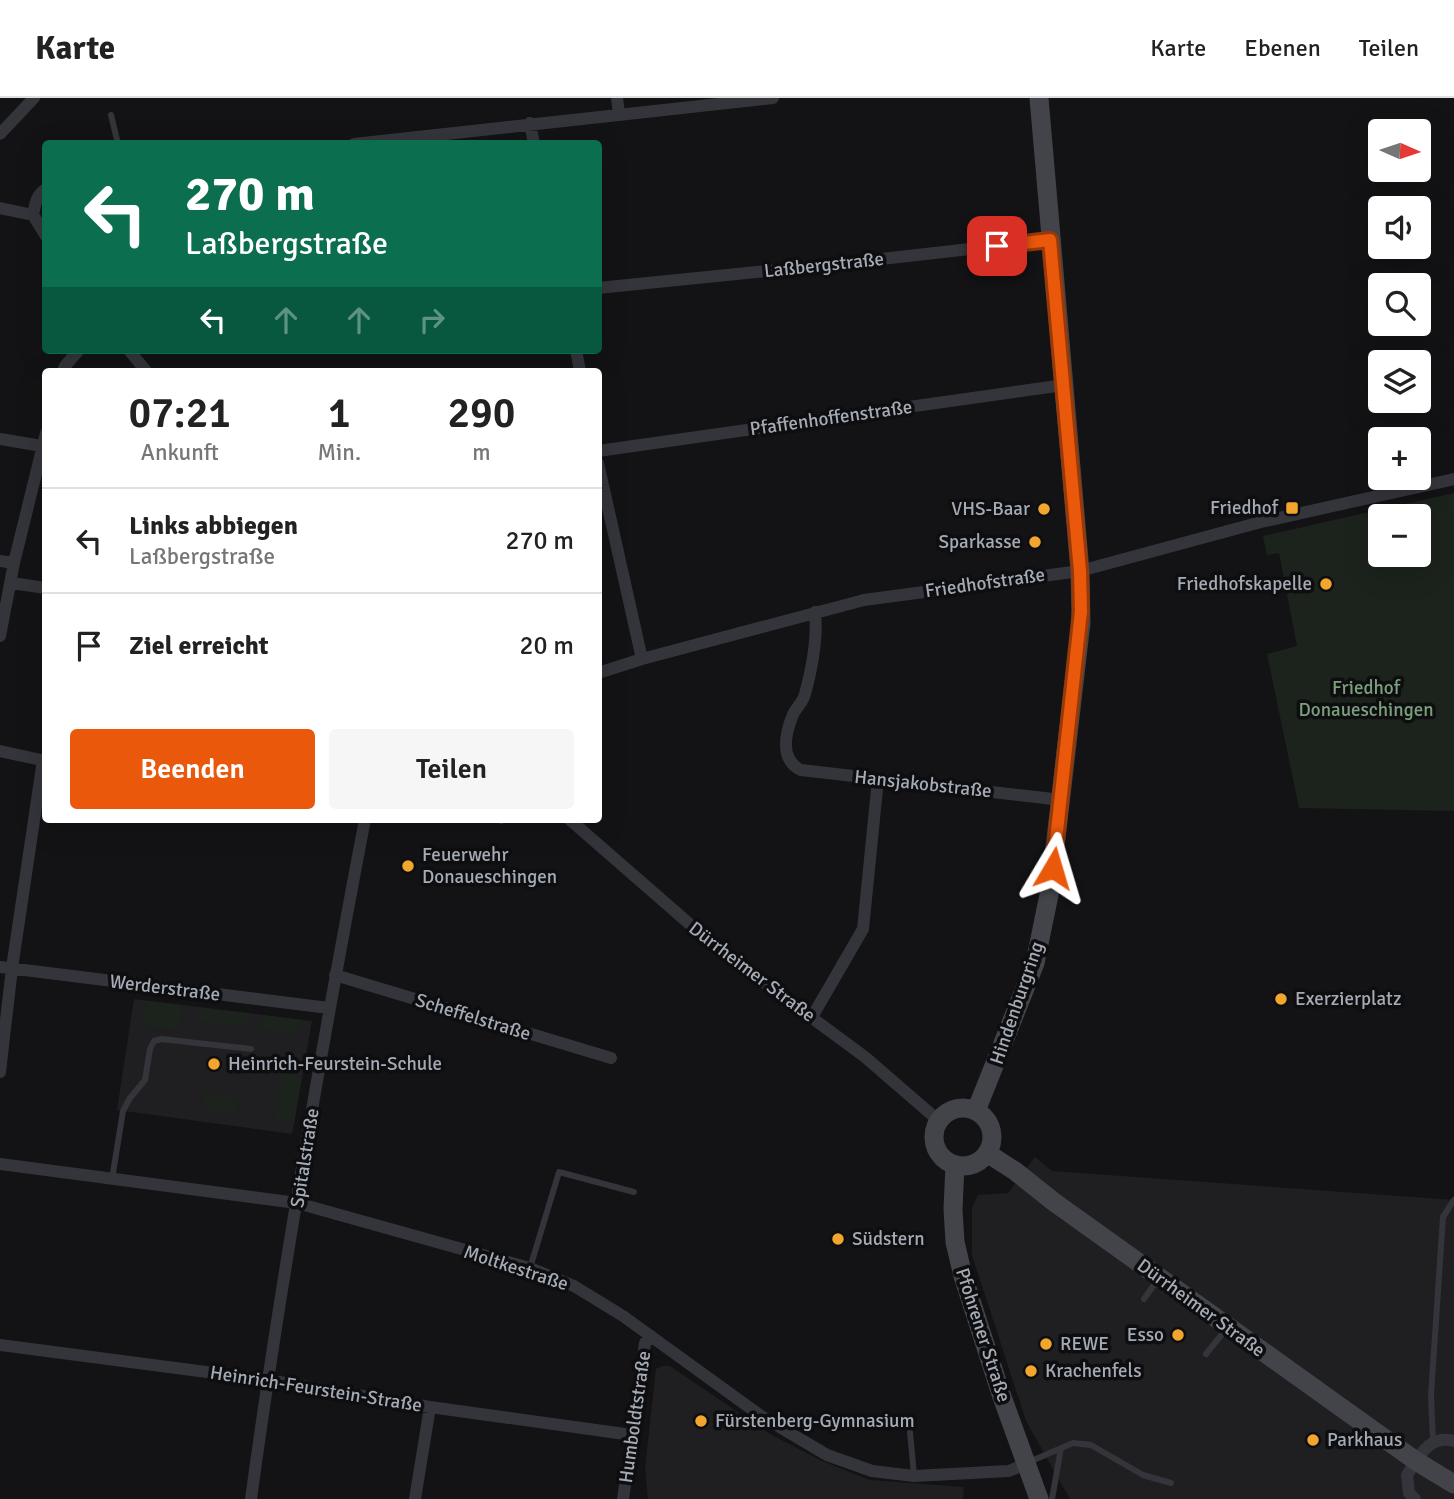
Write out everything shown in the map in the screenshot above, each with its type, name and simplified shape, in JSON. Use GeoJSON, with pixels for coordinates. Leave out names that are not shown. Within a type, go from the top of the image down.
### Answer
{"type":"FeatureCollection","features":[{"type":"Feature","properties":{"kind":"main road","name":"Hindenburgring"},"geometry":{"type":"LineString","coordinates":[[976,1111],[1035,963],[1050,890],[1081,623],[1080,571],[1039,98]]}},
{"type":"Feature","properties":{"kind":"main road"},"geometry":{"type":"LineString","coordinates":[[965,1108],[976,1111],[986,1120],[992,1132],[990,1147],[987,1153],[973,1164],[956,1165],[940,1155],[935,1146],[934,1136],[939,1121],[951,1110],[965,1108]]}},
{"type":"Feature","properties":{"kind":"main road","name":"Dürrheimer Straße"},"geometry":{"type":"LineString","coordinates":[[987,1153],[1416,1461],[1454,1484]]}},
{"type":"Feature","properties":{"kind":"main road","name":"Pfohrener Straße"},"geometry":{"type":"LineString","coordinates":[[956,1165],[953,1209],[955,1242],[963,1276],[1039,1499]]}},
{"type":"Feature","properties":{"kind":"street"},"geometry":{"type":"LineString","coordinates":[[0,134],[34,98]]}},
{"type":"Feature","properties":{"kind":"street"},"geometry":{"type":"LineString","coordinates":[[617,98],[619,114]]}},
{"type":"Feature","properties":{"kind":"street"},"geometry":{"type":"LineString","coordinates":[[388,140],[773,98]]}},
{"type":"Feature","properties":{"kind":"street"},"geometry":{"type":"LineString","coordinates":[[530,123],[533,140]]}},
{"type":"Feature","properties":{"kind":"street"},"geometry":{"type":"LineString","coordinates":[[42,191],[35,203],[33,215],[42,230]]}},
{"type":"Feature","properties":{"kind":"street"},"geometry":{"type":"LineString","coordinates":[[0,208],[33,215]]}},
{"type":"Feature","properties":{"kind":"street","name":"Laßbergstraße"},"geometry":{"type":"LineString","coordinates":[[602,288],[1050,240]]}},
{"type":"Feature","properties":{"kind":"street"},"geometry":{"type":"LineString","coordinates":[[64,368],[76,354]]}},
{"type":"Feature","properties":{"kind":"street"},"geometry":{"type":"LineString","coordinates":[[132,354],[144,368]]}},
{"type":"Feature","properties":{"kind":"street","name":"Pfaffenhoffenstraße"},"geometry":{"type":"LineString","coordinates":[[602,450],[1064,385]]}},
{"type":"Feature","properties":{"kind":"street"},"geometry":{"type":"LineString","coordinates":[[0,439],[42,446],[0,636]]}},
{"type":"Feature","properties":{"kind":"street","name":"Friedhofstraße"},"geometry":{"type":"LineString","coordinates":[[602,672],[864,600],[1080,571],[1261,522],[1454,479]]}},
{"type":"Feature","properties":{"kind":"street"},"geometry":{"type":"LineString","coordinates":[[602,481],[642,659]]}},
{"type":"Feature","properties":{"kind":"street"},"geometry":{"type":"LineString","coordinates":[[0,561],[14,563]]}},
{"type":"Feature","properties":{"kind":"street"},"geometry":{"type":"LineString","coordinates":[[11,583],[42,587]]}},
{"type":"Feature","properties":{"kind":"street","name":"Hansjakobstraße"},"geometry":{"type":"LineString","coordinates":[[815,612],[817,631],[805,697],[792,715],[785,744],[788,760],[793,766],[801,770],[1062,800]]}},
{"type":"Feature","properties":{"kind":"street"},"geometry":{"type":"LineString","coordinates":[[0,751],[42,761]]}},
{"type":"Feature","properties":{"kind":"street"},"geometry":{"type":"LineString","coordinates":[[0,1072],[6,967],[42,772]]}},
{"type":"Feature","properties":{"kind":"street"},"geometry":{"type":"LineString","coordinates":[[812,1017],[863,929],[878,779]]}},
{"type":"Feature","properties":{"kind":"street","name":"Spitalstraße"},"geometry":{"type":"LineString","coordinates":[[251,1499],[267,1380],[329,1008],[364,823]]}},
{"type":"Feature","properties":{"kind":"street","name":"Dürrheimer Straße"},"geometry":{"type":"LineString","coordinates":[[574,823],[716,947],[865,1057],[939,1121]]}},
{"type":"Feature","properties":{"kind":"street","name":"Werderstraße"},"geometry":{"type":"LineString","coordinates":[[6,967],[329,1008]]}},
{"type":"Feature","properties":{"kind":"street","name":"Scheffelstraße"},"geometry":{"type":"LineString","coordinates":[[335,975],[611,1058]]}},
{"type":"Feature","properties":{"kind":"street","name":"Moltkestraße"},"geometry":{"type":"LineString","coordinates":[[0,1164],[297,1203],[530,1268],[574,1286],[651,1336],[761,1416],[827,1455],[872,1471],[914,1476],[1009,1471],[1026,1464]]}},
{"type":"Feature","properties":{"kind":"street","name":"Humboldtstraße"},"geometry":{"type":"LineString","coordinates":[[623,1499],[645,1343],[651,1336]]}},
{"type":"Feature","properties":{"kind":"street","name":"Heinrich-Feurstein-Straße"},"geometry":{"type":"LineString","coordinates":[[0,1345],[267,1380],[430,1407],[632,1435]]}},
{"type":"Feature","properties":{"kind":"street"},"geometry":{"type":"LineString","coordinates":[[415,1499],[430,1407]]}},
{"type":"Feature","properties":{"kind":"street"},"geometry":{"type":"LineString","coordinates":[[1415,1499],[1409,1493],[1407,1475],[1416,1461],[1433,1441],[1454,1441]]}},
{"type":"Feature","properties":{"kind":"lane"},"geometry":{"type":"LineString","coordinates":[[111,116],[117,140]]}},
{"type":"Feature","properties":{"kind":"lane"},"geometry":{"type":"LineString","coordinates":[[113,1179],[123,1111],[145,1080],[154,1041],[161,1039],[251,1049]]}},
{"type":"Feature","properties":{"kind":"lane"},"geometry":{"type":"LineString","coordinates":[[530,1268],[559,1172],[634,1192]]}},
{"type":"Feature","properties":{"kind":"lane"},"geometry":{"type":"LineString","coordinates":[[1433,1441],[1431,1395],[1443,1217],[1454,1200]]}},
{"type":"Feature","properties":{"kind":"lane"},"geometry":{"type":"LineString","coordinates":[[1144,1298],[1160,1278]]}},
{"type":"Feature","properties":{"kind":"lane"},"geometry":{"type":"LineString","coordinates":[[1206,1354],[1227,1327]]}},
{"type":"Feature","properties":{"kind":"lane"},"geometry":{"type":"LineString","coordinates":[[910,1432],[914,1476]]}},
{"type":"Feature","properties":{"kind":"lane"},"geometry":{"type":"LineString","coordinates":[[1026,1464],[1073,1443],[1091,1445],[1143,1475],[1171,1483]]}},
{"type":"Feature","properties":{"kind":"lane"},"geometry":{"type":"LineString","coordinates":[[1052,1499],[1060,1448]]}},
{"type":"Feature","properties":{"kind":"shaded area","name":"Heinrich-Feurstein-Schule"},"geometry":{"type":"Polygon","coordinates":[[[134,999],[312,1021],[292,1134],[117,1110],[134,999]]]}},
{"type":"Feature","properties":{"kind":"shaded area"},"geometry":{"type":"Polygon","coordinates":[[[1035,1157],[1052,1171],[1454,1200],[1454,1499],[1070,1499],[1026,1421],[972,1255],[972,1208],[978,1195],[1008,1193],[1035,1157]]]}},
{"type":"Feature","properties":{"kind":"shaded area","name":"Fürstenberg-Gymnasium"},"geometry":{"type":"Polygon","coordinates":[[[670,1366],[770,1434],[822,1461],[870,1480],[964,1487],[963,1499],[648,1499],[645,1467],[656,1369],[670,1366]]]}},
{"type":"Feature","properties":{"kind":"green space","name":"Friedhof Donaueschingen"},"geometry":{"type":"Polygon","coordinates":[[[1454,493],[1454,811],[1299,808],[1267,654],[1297,646],[1279,553],[1267,555],[1263,536],[1368,512],[1368,567],[1431,567],[1431,504],[1405,504],[1454,493]]]}},
{"type":"Feature","properties":{"kind":"green space"},"geometry":{"type":"Polygon","coordinates":[[[147,1001],[182,1005],[178,1030],[143,1026],[147,1001]]]}},
{"type":"Feature","properties":{"kind":"green space"},"geometry":{"type":"Polygon","coordinates":[[[200,1008],[248,1013],[247,1028],[198,1021],[200,1008]]]}},
{"type":"Feature","properties":{"kind":"green space"},"geometry":{"type":"Polygon","coordinates":[[[262,1015],[302,1020],[300,1029],[297,1029],[296,1034],[260,1029],[262,1015]]]}},
{"type":"Feature","properties":{"kind":"green space"},"geometry":{"type":"Polygon","coordinates":[[[281,1073],[302,1077],[294,1124],[276,1121],[281,1073]]]}},
{"type":"Feature","properties":{"kind":"green space"},"geometry":{"type":"Polygon","coordinates":[[[204,1094],[238,1098],[236,1115],[202,1110],[204,1094]]]}},
{"type":"Feature","properties":{"kind":"place","name":"Friedhof"},"geometry":{"type":"Point","coordinates":[1292,508]}},
{"type":"Feature","properties":{"kind":"place","name":"VHS-Baar"},"geometry":{"type":"Point","coordinates":[1044,509]}},
{"type":"Feature","properties":{"kind":"place","name":"Sparkasse"},"geometry":{"type":"Point","coordinates":[1035,542]}},
{"type":"Feature","properties":{"kind":"place","name":"Friedhofskapelle"},"geometry":{"type":"Point","coordinates":[1326,584]}},
{"type":"Feature","properties":{"kind":"place","name":"Feuerwehr Donaueschingen"},"geometry":{"type":"Point","coordinates":[408,866]}},
{"type":"Feature","properties":{"kind":"place","name":"Exerzierplatz"},"geometry":{"type":"Point","coordinates":[1281,999]}},
{"type":"Feature","properties":{"kind":"place","name":"Heinrich-Feurstein-Schule"},"geometry":{"type":"Point","coordinates":[214,1064]}},
{"type":"Feature","properties":{"kind":"place","name":"Südstern"},"geometry":{"type":"Point","coordinates":[838,1239]}},
{"type":"Feature","properties":{"kind":"place","name":"Esso"},"geometry":{"type":"Point","coordinates":[1178,1335]}},
{"type":"Feature","properties":{"kind":"place","name":"REWE"},"geometry":{"type":"Point","coordinates":[1046,1344]}},
{"type":"Feature","properties":{"kind":"place","name":"Krachenfels"},"geometry":{"type":"Point","coordinates":[1031,1371]}},
{"type":"Feature","properties":{"kind":"place","name":"Fürstenberg-Gymnasium"},"geometry":{"type":"Point","coordinates":[701,1421]}},
{"type":"Feature","properties":{"kind":"place","name":"Parkhaus"},"geometry":{"type":"Point","coordinates":[1313,1440]}},
{"type":"Feature","properties":{"kind":"route"},"geometry":{"type":"LineString","coordinates":[[997,246],[1050,240],[1064,385],[1080,571],[1081,623],[1053,868]]}}]}
